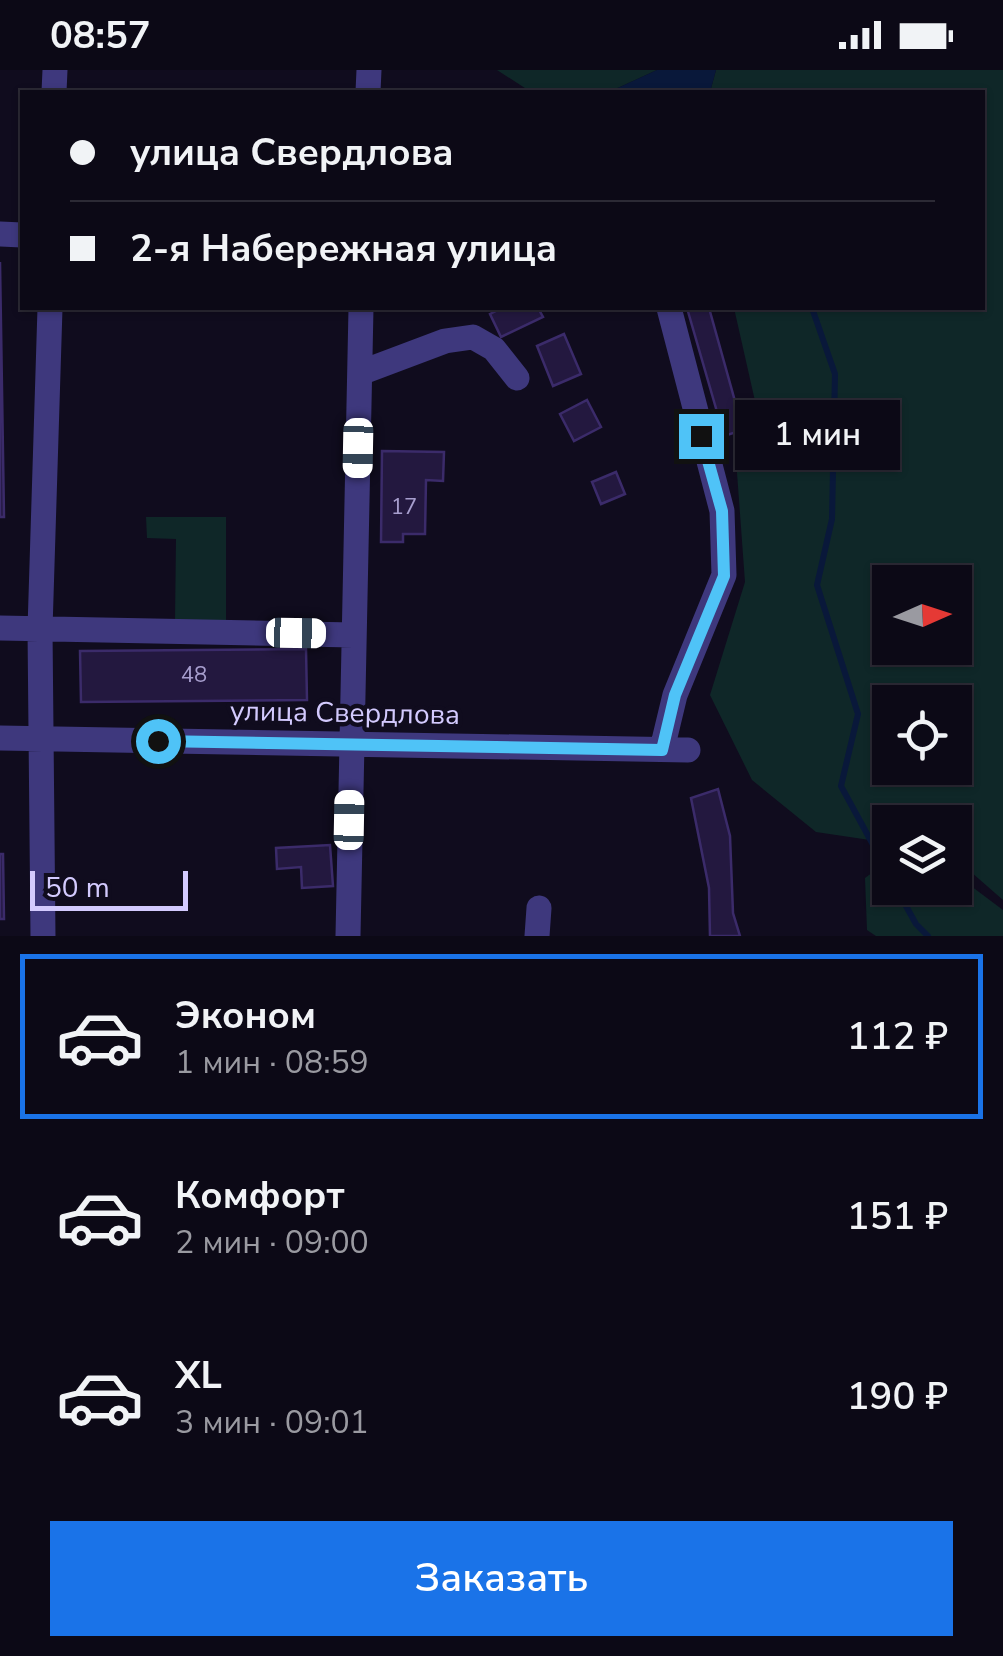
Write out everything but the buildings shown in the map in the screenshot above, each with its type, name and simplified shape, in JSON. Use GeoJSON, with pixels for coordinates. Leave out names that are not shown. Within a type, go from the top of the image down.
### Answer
{"type":"FeatureCollection","features":[{"type":"Feature","properties":{"kind":"street"},"geometry":{"type":"LineString","coordinates":[[43,936],[40,629],[50,310]]}},
{"type":"Feature","properties":{"kind":"street"},"geometry":{"type":"LineString","coordinates":[[348,936],[361,310]]}},
{"type":"Feature","properties":{"kind":"street"},"geometry":{"type":"LineString","coordinates":[[662,750],[675,695],[724,576],[722,511],[670,310]]}},
{"type":"Feature","properties":{"kind":"street"},"geometry":{"type":"LineString","coordinates":[[360,373],[445,341],[473,336],[494,350],[516,378]]}},
{"type":"Feature","properties":{"kind":"street"},"geometry":{"type":"LineString","coordinates":[[0,628],[353,635]]}},
{"type":"Feature","properties":{"kind":"street","name":"улица Свердлова"},"geometry":{"type":"LineString","coordinates":[[0,738],[688,750]]}},
{"type":"Feature","properties":{"kind":"street"},"geometry":{"type":"LineString","coordinates":[[537,936],[539,908]]}},
{"type":"Feature","properties":{"kind":"green space"},"geometry":{"type":"Polygon","coordinates":[[[497,70],[657,70],[613,90],[528,90],[497,70]]]}},
{"type":"Feature","properties":{"kind":"green space"},"geometry":{"type":"Polygon","coordinates":[[[716,70],[1003,70],[1003,900],[972,873],[972,805],[872,805],[872,840],[816,832],[752,780],[710,695],[745,582],[736,459],[762,432],[734,310],[985,310],[985,90],[711,90],[716,70]]]}},
{"type":"Feature","properties":{"kind":"green space"},"geometry":{"type":"Polygon","coordinates":[[[146,517],[226,517],[226,621],[175,621],[176,539],[147,538],[146,517]]]}},
{"type":"Feature","properties":{"kind":"green space"},"geometry":{"type":"Polygon","coordinates":[[[872,873],[872,905],[972,905],[972,887],[1003,910],[1003,936],[876,936],[867,930],[865,878],[872,873]]]}},
{"type":"Feature","properties":{"kind":"water"},"geometry":{"type":"Polygon","coordinates":[[[657,70],[716,70],[711,90],[613,90],[657,70]]]}},
{"type":"Feature","properties":{"kind":"waterway"},"geometry":{"type":"LineString","coordinates":[[813,310],[835,374],[832,519],[817,585],[858,714],[841,786],[872,843]]}},
{"type":"Feature","properties":{"kind":"waterway"},"geometry":{"type":"LineString","coordinates":[[905,905],[928,936]]}},
{"type":"Feature","properties":{"kind":"route"},"geometry":{"type":"LineString","coordinates":[[158,741],[662,750],[675,695],[724,576],[722,511],[701,436]]}}]}
